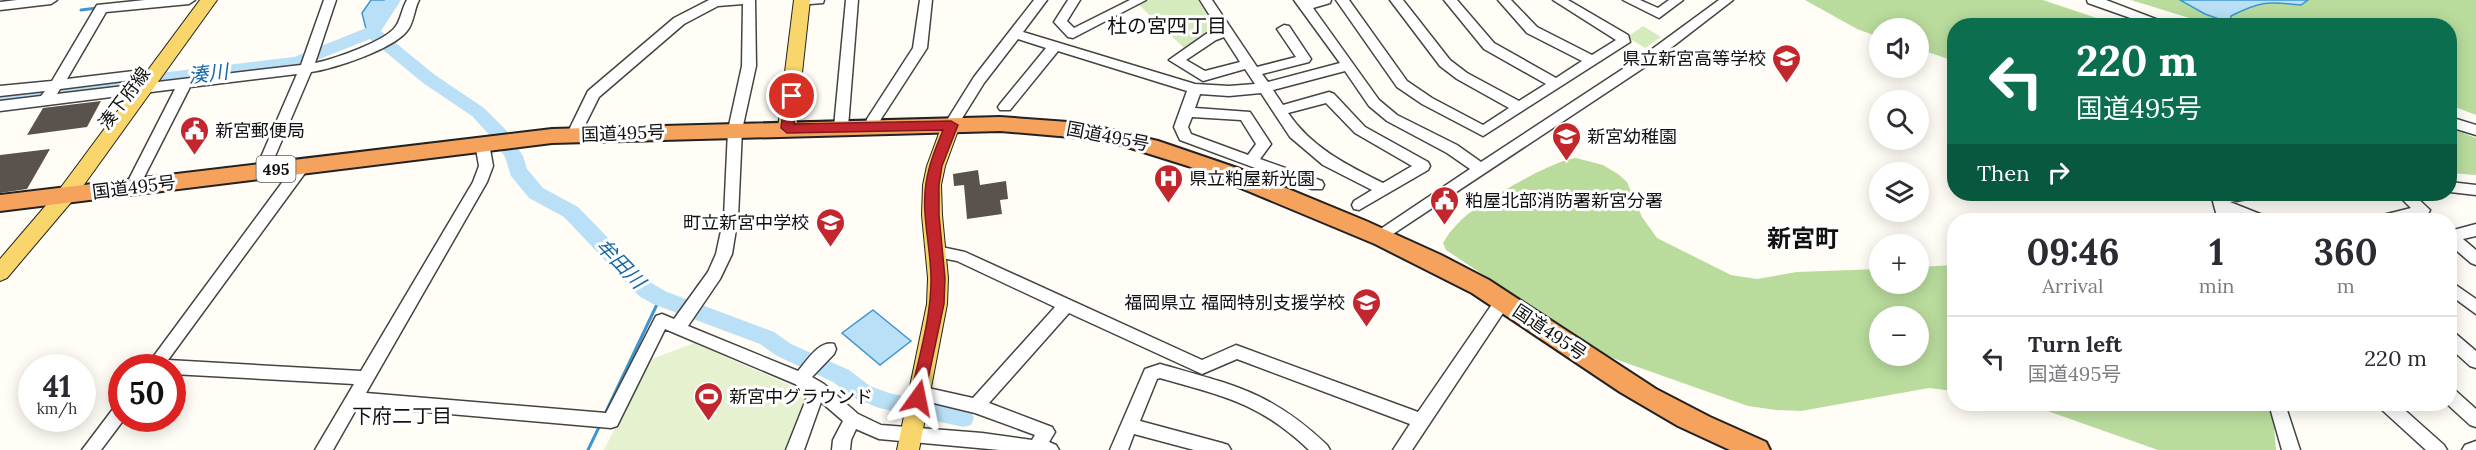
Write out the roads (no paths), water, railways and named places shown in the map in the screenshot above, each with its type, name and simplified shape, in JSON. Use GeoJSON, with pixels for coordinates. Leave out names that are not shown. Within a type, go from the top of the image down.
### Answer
{"type":"FeatureCollection","features":[{"type":"Feature","properties":{"kind":"highway","name":"国道495号"},"geometry":{"type":"LineString","coordinates":[[58,196],[484,142],[574,134],[872,126],[1049,125],[1153,145],[1205,163],[1381,236],[1503,300],[1646,396],[1680,415],[1757,450]]}},
{"type":"Feature","properties":{"kind":"highway","name":"495"},"geometry":{"type":"LineString","coordinates":[[0,203],[58,196]]}},
{"type":"Feature","properties":{"kind":"main road","name":"湊下府線"},"geometry":{"type":"LineString","coordinates":[[143,82],[198,0]]}},
{"type":"Feature","properties":{"kind":"main road","name":"湊下府線"},"geometry":{"type":"LineString","coordinates":[[58,196],[143,82],[209,0]]}},
{"type":"Feature","properties":{"kind":"main road"},"geometry":{"type":"LineString","coordinates":[[787,128],[807,1]]}},
{"type":"Feature","properties":{"kind":"main road"},"geometry":{"type":"LineString","coordinates":[[910,435],[937,304],[937,252],[932,215],[932,185],[936,166],[951,125]]}},
{"type":"Feature","properties":{"kind":"main road"},"geometry":{"type":"LineString","coordinates":[[0,255],[58,196]]}},
{"type":"Feature","properties":{"kind":"main road"},"geometry":{"type":"LineString","coordinates":[[0,273],[58,196]]}},
{"type":"Feature","properties":{"kind":"street"},"geometry":{"type":"LineString","coordinates":[[4,6],[51,0]]}},
{"type":"Feature","properties":{"kind":"street"},"geometry":{"type":"LineString","coordinates":[[45,101],[102,8],[189,0]]}},
{"type":"Feature","properties":{"kind":"street"},"geometry":{"type":"LineString","coordinates":[[262,171],[306,67],[330,0]]}},
{"type":"Feature","properties":{"kind":"street"},"geometry":{"type":"LineString","coordinates":[[0,91],[56,84],[184,83],[343,61],[372,49],[402,29],[408,8],[413,0]]}},
{"type":"Feature","properties":{"kind":"street"},"geometry":{"type":"LineString","coordinates":[[574,134],[593,94],[679,21],[713,1],[742,0]]}},
{"type":"Feature","properties":{"kind":"street"},"geometry":{"type":"LineString","coordinates":[[680,326],[715,275],[724,254],[731,217],[735,130],[749,66],[749,0]]}},
{"type":"Feature","properties":{"kind":"street"},"geometry":{"type":"LineString","coordinates":[[841,127],[852,0]]}},
{"type":"Feature","properties":{"kind":"street"},"geometry":{"type":"LineString","coordinates":[[872,126],[874,119],[920,48],[926,0]]}},
{"type":"Feature","properties":{"kind":"street"},"geometry":{"type":"LineString","coordinates":[[951,125],[979,80],[1041,0]]}},
{"type":"Feature","properties":{"kind":"street"},"geometry":{"type":"LineString","coordinates":[[1074,0],[1060,22],[1073,34],[1140,0]]}},
{"type":"Feature","properties":{"kind":"street"},"geometry":{"type":"LineString","coordinates":[[1206,0],[1295,134],[1308,147],[1344,171],[1384,190]]}},
{"type":"Feature","properties":{"kind":"street"},"geometry":{"type":"LineString","coordinates":[[1302,3],[1325,0]]}},
{"type":"Feature","properties":{"kind":"street"},"geometry":{"type":"LineString","coordinates":[[1342,0],[1402,84],[1427,101],[1483,132],[1518,107],[1623,42],[1623,38],[1559,0]]}},
{"type":"Feature","properties":{"kind":"street"},"geometry":{"type":"LineString","coordinates":[[1396,0],[1445,63],[1462,76],[1518,107]]}},
{"type":"Feature","properties":{"kind":"street"},"geometry":{"type":"LineString","coordinates":[[1450,0],[1489,46],[1556,84]]}},
{"type":"Feature","properties":{"kind":"street"},"geometry":{"type":"LineString","coordinates":[[1504,0],[1532,30],[1592,61]]}},
{"type":"Feature","properties":{"kind":"street"},"geometry":{"type":"LineString","coordinates":[[1629,0],[1659,14],[1677,0]]}},
{"type":"Feature","properties":{"kind":"street"},"geometry":{"type":"LineString","coordinates":[[1381,236],[1649,58],[1727,0]]}},
{"type":"Feature","properties":{"kind":"street"},"geometry":{"type":"LineString","coordinates":[[2093,0],[2145,18]]}},
{"type":"Feature","properties":{"kind":"street"},"geometry":{"type":"LineString","coordinates":[[1302,3],[1321,26],[1367,96],[1382,110],[1452,149],[1480,169]]}},
{"type":"Feature","properties":{"kind":"street"},"geometry":{"type":"LineString","coordinates":[[1228,32],[1211,37],[1176,60],[1203,76],[1304,59],[1284,29]]}},
{"type":"Feature","properties":{"kind":"street"},"geometry":{"type":"LineString","coordinates":[[1016,34],[1195,89],[1229,91],[1264,88],[1346,66]]}},
{"type":"Feature","properties":{"kind":"street"},"geometry":{"type":"LineString","coordinates":[[1005,107],[1054,47]]}},
{"type":"Feature","properties":{"kind":"street"},"geometry":{"type":"LineString","coordinates":[[0,106],[45,101],[143,82]]}},
{"type":"Feature","properties":{"kind":"street"},"geometry":{"type":"LineString","coordinates":[[132,187],[184,83]]}},
{"type":"Feature","properties":{"kind":"street"},"geometry":{"type":"LineString","coordinates":[[1195,89],[1181,127],[1185,137],[1317,185]]}},
{"type":"Feature","properties":{"kind":"street"},"geometry":{"type":"LineString","coordinates":[[1279,111],[1329,97],[1360,130],[1423,166],[1359,205]]}},
{"type":"Feature","properties":{"kind":"street"},"geometry":{"type":"LineString","coordinates":[[1186,112],[1245,115],[1264,144],[1251,161]]}},
{"type":"Feature","properties":{"kind":"street"},"geometry":{"type":"LineString","coordinates":[[2457,124],[2476,130]]}},
{"type":"Feature","properties":{"kind":"street"},"geometry":{"type":"LineString","coordinates":[[324,450],[480,182],[486,166],[484,142]]}},
{"type":"Feature","properties":{"kind":"street"},"geometry":{"type":"LineString","coordinates":[[164,354],[303,165]]}},
{"type":"Feature","properties":{"kind":"street"},"geometry":{"type":"LineString","coordinates":[[2457,188],[2476,190]]}},
{"type":"Feature","properties":{"kind":"street"},"geometry":{"type":"LineString","coordinates":[[2220,201],[2223,213]]}},
{"type":"Feature","properties":{"kind":"street"},"geometry":{"type":"LineString","coordinates":[[2411,213],[2423,210],[2412,201]]}},
{"type":"Feature","properties":{"kind":"street"},"geometry":{"type":"LineString","coordinates":[[2220,204],[2242,213]]}},
{"type":"Feature","properties":{"kind":"street"},"geometry":{"type":"LineString","coordinates":[[2457,235],[2476,230]]}},
{"type":"Feature","properties":{"kind":"street"},"geometry":{"type":"LineString","coordinates":[[2457,243],[2476,259]]}},
{"type":"Feature","properties":{"kind":"street"},"geometry":{"type":"LineString","coordinates":[[937,252],[960,256],[1202,367],[1236,352],[1423,421]]}},
{"type":"Feature","properties":{"kind":"street"},"geometry":{"type":"LineString","coordinates":[[2457,292],[2476,308]]}},
{"type":"Feature","properties":{"kind":"street"},"geometry":{"type":"LineString","coordinates":[[1402,450],[1503,300]]}},
{"type":"Feature","properties":{"kind":"street"},"geometry":{"type":"LineString","coordinates":[[976,406],[1066,305]]}},
{"type":"Feature","properties":{"kind":"street"},"geometry":{"type":"LineString","coordinates":[[354,399],[611,421],[662,320],[801,379],[818,388],[852,419],[879,432],[982,440],[1044,448],[1046,432],[976,406],[918,395]]}},
{"type":"Feature","properties":{"kind":"street"},"geometry":{"type":"LineString","coordinates":[[2457,345],[2476,362]]}},
{"type":"Feature","properties":{"kind":"street"},"geometry":{"type":"LineString","coordinates":[[801,379],[828,349]]}},
{"type":"Feature","properties":{"kind":"street"},"geometry":{"type":"LineString","coordinates":[[186,369],[365,378]]}},
{"type":"Feature","properties":{"kind":"street"},"geometry":{"type":"LineString","coordinates":[[1119,450],[1151,374],[1160,371],[1234,392],[1262,404],[1293,424],[1321,450]]}},
{"type":"Feature","properties":{"kind":"street"},"geometry":{"type":"LineString","coordinates":[[795,450],[818,388]]}},
{"type":"Feature","properties":{"kind":"street"},"geometry":{"type":"LineString","coordinates":[[2457,402],[2476,420]]}},
{"type":"Feature","properties":{"kind":"street"},"geometry":{"type":"LineString","coordinates":[[2279,411],[2291,450]]}},
{"type":"Feature","properties":{"kind":"street"},"geometry":{"type":"LineString","coordinates":[[2395,411],[2438,450]]}},
{"type":"Feature","properties":{"kind":"street"},"geometry":{"type":"LineString","coordinates":[[841,450],[842,440],[852,419]]}},
{"type":"Feature","properties":{"kind":"street"},"geometry":{"type":"LineString","coordinates":[[1130,426],[1222,450]]}},
{"type":"Feature","properties":{"kind":"street"},"geometry":{"type":"LineString","coordinates":[[91,450],[108,428]]}},
{"type":"Feature","properties":{"kind":"street"},"geometry":{"type":"LineString","coordinates":[[2471,450],[2476,448]]}},
{"type":"Feature","properties":{"kind":"water"},"geometry":{"type":"Polygon","coordinates":[[[371,0],[399,0],[368,37],[362,13],[371,0]]]}},
{"type":"Feature","properties":{"kind":"water"},"geometry":{"type":"Polygon","coordinates":[[[2180,0],[2308,0],[2301,5],[2273,3],[2258,5],[2231,18],[2216,18],[2180,0]]]}},
{"type":"Feature","properties":{"kind":"water"},"geometry":{"type":"Polygon","coordinates":[[[873,310],[911,341],[880,365],[842,333],[873,310]]]}},
{"type":"Feature","properties":{"kind":"waterway","name":"湊川"},"geometry":{"type":"LineString","coordinates":[[372,32],[393,0]]}},
{"type":"Feature","properties":{"kind":"waterway"},"geometry":{"type":"LineString","coordinates":[[81,10],[97,8]]}},
{"type":"Feature","properties":{"kind":"waterway","name":"湊川"},"geometry":{"type":"LineString","coordinates":[[0,98],[297,62],[372,32]]}},
{"type":"Feature","properties":{"kind":"waterway","name":"牟田川"},"geometry":{"type":"LineString","coordinates":[[372,32],[429,79],[478,112],[500,135],[514,156],[518,171],[536,193],[571,212],[646,290],[660,298],[767,338],[784,350],[841,376],[862,392],[887,402],[963,418]]}},
{"type":"Feature","properties":{"kind":"waterway"},"geometry":{"type":"LineString","coordinates":[[604,416],[660,298]]}},
{"type":"Feature","properties":{"kind":"waterway"},"geometry":{"type":"LineString","coordinates":[[588,450],[600,425]]}},
{"type":"Feature","properties":{"kind":"place","name":"県立新宮高等学校"},"geometry":{"type":"Point","coordinates":[1787,84]}},
{"type":"Feature","properties":{"kind":"place","name":"新宮郵便局"},"geometry":{"type":"Point","coordinates":[194,156]}},
{"type":"Feature","properties":{"kind":"place","name":"新宮幼稚園"},"geometry":{"type":"Point","coordinates":[1566,162]}},
{"type":"Feature","properties":{"kind":"place","name":"県立粕屋新光園"},"geometry":{"type":"Point","coordinates":[1168,204]}},
{"type":"Feature","properties":{"kind":"place","name":"粕屋北部消防署新宮分署"},"geometry":{"type":"Point","coordinates":[1444,226]}},
{"type":"Feature","properties":{"kind":"place","name":"町立新宮中学校"},"geometry":{"type":"Point","coordinates":[830,248]}},
{"type":"Feature","properties":{"kind":"place","name":"福岡県立 福岡特別支援学校"},"geometry":{"type":"Point","coordinates":[1366,328]}},
{"type":"Feature","properties":{"kind":"place","name":"新宮中グラウンド"},"geometry":{"type":"Point","coordinates":[708,422]}},
{"type":"Feature","properties":{"kind":"district","name":"杜の宮四丁目"},"geometry":{"type":"Point","coordinates":[1167,25]}},
{"type":"Feature","properties":{"kind":"district","name":"新宮町"},"geometry":{"type":"Point","coordinates":[1803,238]}},
{"type":"Feature","properties":{"kind":"district","name":"下府二丁目"},"geometry":{"type":"Point","coordinates":[402,415]}}]}
